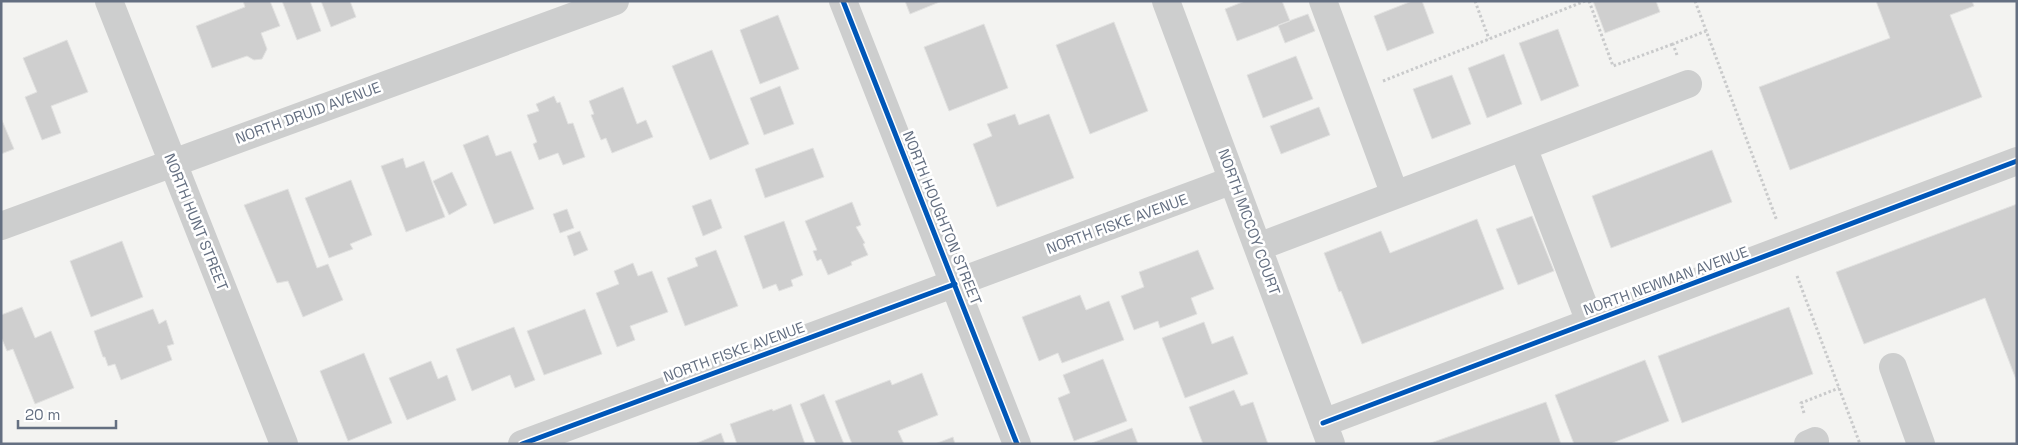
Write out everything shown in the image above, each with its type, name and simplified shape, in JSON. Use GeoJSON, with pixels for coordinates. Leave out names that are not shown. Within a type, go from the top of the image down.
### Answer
{"type":"FeatureCollection","features":[{"type":"Feature","properties":{"kind":"street","name":"NORTH HUNT STREET"},"geometry":{"type":"LineString","coordinates":[[109,1],[284,444]]}},
{"type":"Feature","properties":{"kind":"street","name":"NORTH DRUID AVENUE"},"geometry":{"type":"LineString","coordinates":[[1,226],[615,1]]}},
{"type":"Feature","properties":{"kind":"street","name":"NORTH HOUGHTON STREET"},"geometry":{"type":"LineString","coordinates":[[843,1],[1017,444]]}},
{"type":"Feature","properties":{"kind":"street","name":"NORTH MCCOY COURT"},"geometry":{"type":"LineString","coordinates":[[1166,1],[1327,433]]}},
{"type":"Feature","properties":{"kind":"street"},"geometry":{"type":"LineString","coordinates":[[1323,1],[1396,195]]}},
{"type":"Feature","properties":{"kind":"street"},"geometry":{"type":"LineString","coordinates":[[1258,248],[1688,84]]}},
{"type":"Feature","properties":{"kind":"street"},"geometry":{"type":"LineString","coordinates":[[1523,147],[1590,322]]}},
{"type":"Feature","properties":{"kind":"street","name":"NORTH NEWMAN AVENUE"},"geometry":{"type":"LineString","coordinates":[[1327,433],[1590,322],[2017,161]]}},
{"type":"Feature","properties":{"kind":"street","name":"NORTH FISKE AVENUE"},"geometry":{"type":"LineString","coordinates":[[522,444],[1233,180]]}},
{"type":"Feature","properties":{"kind":"street"},"geometry":{"type":"LineString","coordinates":[[1893,367],[1922,444]]}},
{"type":"Feature","properties":{"kind":"path"},"geometry":{"type":"LineString","coordinates":[[1475,1],[1489,39]]}},
{"type":"Feature","properties":{"kind":"path"},"geometry":{"type":"LineString","coordinates":[[1357,91],[1587,1],[1613,66],[1673,44]]}},
{"type":"Feature","properties":{"kind":"path"},"geometry":{"type":"LineString","coordinates":[[1695,1],[1779,226]]}},
{"type":"Feature","properties":{"kind":"path"},"geometry":{"type":"LineString","coordinates":[[1795,270],[1860,444]]}},
{"type":"Feature","properties":{"kind":"building"},"geometry":{"type":"Polygon","coordinates":[[[243,1],[270,1],[280,26],[261,33],[267,49],[262,59],[254,60],[247,56],[212,68],[196,26],[245,7],[243,1]]]}},
{"type":"Feature","properties":{"kind":"building"},"geometry":{"type":"Polygon","coordinates":[[[282,1],[310,1],[321,31],[297,40],[282,1]]]}},
{"type":"Feature","properties":{"kind":"building"},"geometry":{"type":"Polygon","coordinates":[[[321,1],[350,1],[356,17],[331,27],[321,1]]]}},
{"type":"Feature","properties":{"kind":"building"},"geometry":{"type":"Polygon","coordinates":[[[905,1],[942,1],[910,14],[905,1]]]}},
{"type":"Feature","properties":{"kind":"building"},"geometry":{"type":"Polygon","coordinates":[[[1245,1],[1282,1],[1290,21],[1237,41],[1225,9],[1245,1]]]}},
{"type":"Feature","properties":{"kind":"building"},"geometry":{"type":"Polygon","coordinates":[[[1412,1],[1422,1],[1434,33],[1387,51],[1374,16],[1412,1]]]}},
{"type":"Feature","properties":{"kind":"building"},"geometry":{"type":"Polygon","coordinates":[[[1593,1],[1656,1],[1660,12],[1605,33],[1593,1]]]}},
{"type":"Feature","properties":{"kind":"building"},"geometry":{"type":"Polygon","coordinates":[[[1876,1],[1972,1],[1974,6],[1950,15],[1982,97],[1790,170],[1759,87],[1890,38],[1876,1]]]}},
{"type":"Feature","properties":{"kind":"building"},"geometry":{"type":"Polygon","coordinates":[[[1308,14],[1315,31],[1285,43],[1278,25],[1308,14]]]}},
{"type":"Feature","properties":{"kind":"building"},"geometry":{"type":"Polygon","coordinates":[[[778,15],[799,69],[760,84],[740,30],[778,15]]]}},
{"type":"Feature","properties":{"kind":"building"},"geometry":{"type":"Polygon","coordinates":[[[1114,22],[1148,111],[1090,134],[1056,45],[1114,22]]]}},
{"type":"Feature","properties":{"kind":"building"},"geometry":{"type":"Polygon","coordinates":[[[984,24],[1008,88],[949,111],[924,47],[984,24]]]}},
{"type":"Feature","properties":{"kind":"building"},"geometry":{"type":"Polygon","coordinates":[[[1558,29],[1579,86],[1541,101],[1519,43],[1558,29]]]}},
{"type":"Feature","properties":{"kind":"building"},"geometry":{"type":"Polygon","coordinates":[[[67,40],[88,92],[51,106],[61,133],[42,140],[25,97],[37,92],[23,58],[67,40]]]}},
{"type":"Feature","properties":{"kind":"building"},"geometry":{"type":"Polygon","coordinates":[[[712,50],[749,144],[710,160],[672,66],[712,50]]]}},
{"type":"Feature","properties":{"kind":"building"},"geometry":{"type":"Polygon","coordinates":[[[1504,54],[1522,104],[1487,118],[1468,68],[1504,54]]]}},
{"type":"Feature","properties":{"kind":"building"},"geometry":{"type":"Polygon","coordinates":[[[1296,56],[1313,99],[1263,118],[1247,75],[1296,56]]]}},
{"type":"Feature","properties":{"kind":"building"},"geometry":{"type":"Polygon","coordinates":[[[1452,75],[1471,124],[1432,139],[1413,89],[1452,75]]]}},
{"type":"Feature","properties":{"kind":"building"},"geometry":{"type":"Polygon","coordinates":[[[780,86],[794,124],[764,135],[750,98],[780,86]]]}},
{"type":"Feature","properties":{"kind":"building"},"geometry":{"type":"Polygon","coordinates":[[[623,87],[637,124],[646,120],[653,137],[612,153],[606,138],[601,140],[591,115],[594,114],[589,101],[623,87]]]}},
{"type":"Feature","properties":{"kind":"building"},"geometry":{"type":"Polygon","coordinates":[[[554,96],[557,103],[560,102],[568,124],[573,123],[585,157],[563,165],[558,153],[539,160],[533,144],[537,142],[527,115],[539,111],[536,104],[554,96]]]}},
{"type":"Feature","properties":{"kind":"building"},"geometry":{"type":"Polygon","coordinates":[[[1319,107],[1330,135],[1281,154],[1270,126],[1319,107]]]}},
{"type":"Feature","properties":{"kind":"building"},"geometry":{"type":"Polygon","coordinates":[[[1015,114],[1019,125],[1049,114],[1074,178],[997,207],[973,144],[992,136],[987,124],[1015,114]]]}},
{"type":"Feature","properties":{"kind":"building"},"geometry":{"type":"Polygon","coordinates":[[[1,118],[14,149],[1,154],[1,118]]]}},
{"type":"Feature","properties":{"kind":"building"},"geometry":{"type":"Polygon","coordinates":[[[488,135],[496,156],[511,151],[534,209],[494,224],[463,145],[488,135]]]}},
{"type":"Feature","properties":{"kind":"building"},"geometry":{"type":"Polygon","coordinates":[[[813,148],[824,177],[765,198],[755,169],[813,148]]]}},
{"type":"Feature","properties":{"kind":"building"},"geometry":{"type":"Polygon","coordinates":[[[1712,150],[1732,202],[1611,248],[1592,196],[1712,150]]]}},
{"type":"Feature","properties":{"kind":"building"},"geometry":{"type":"Polygon","coordinates":[[[403,158],[406,168],[424,161],[445,217],[406,232],[381,166],[403,158]]]}},
{"type":"Feature","properties":{"kind":"building"},"geometry":{"type":"Polygon","coordinates":[[[452,172],[467,205],[449,215],[433,181],[452,172]]]}},
{"type":"Feature","properties":{"kind":"building"},"geometry":{"type":"Polygon","coordinates":[[[351,180],[372,235],[350,244],[353,249],[329,258],[305,198],[351,180]]]}},
{"type":"Feature","properties":{"kind":"building"},"geometry":{"type":"Polygon","coordinates":[[[288,189],[317,268],[328,264],[343,300],[303,317],[288,281],[277,283],[244,205],[288,189]]]}},
{"type":"Feature","properties":{"kind":"building"},"geometry":{"type":"Polygon","coordinates":[[[711,199],[722,228],[703,236],[692,206],[711,199]]]}},
{"type":"Feature","properties":{"kind":"building"},"geometry":{"type":"Polygon","coordinates":[[[852,202],[861,225],[856,227],[865,243],[863,244],[868,255],[851,262],[852,265],[828,275],[821,259],[817,261],[813,251],[817,250],[805,221],[852,202]]]}},
{"type":"Feature","properties":{"kind":"building"},"geometry":{"type":"Polygon","coordinates":[[[2017,204],[2017,382],[1985,298],[1864,344],[1836,272],[2017,204]]]}},
{"type":"Feature","properties":{"kind":"building"},"geometry":{"type":"Polygon","coordinates":[[[567,209],[574,228],[560,233],[553,214],[567,209]]]}},
{"type":"Feature","properties":{"kind":"building"},"geometry":{"type":"Polygon","coordinates":[[[1532,216],[1554,271],[1518,285],[1496,229],[1532,216]]]}},
{"type":"Feature","properties":{"kind":"building"},"geometry":{"type":"Polygon","coordinates":[[[1477,219],[1504,289],[1362,344],[1324,253],[1381,231],[1390,253],[1477,219]]]}},
{"type":"Feature","properties":{"kind":"building"},"geometry":{"type":"Polygon","coordinates":[[[784,221],[803,275],[791,280],[793,286],[779,291],[776,284],[763,289],[744,236],[784,221]]]}},
{"type":"Feature","properties":{"kind":"building"},"geometry":{"type":"Polygon","coordinates":[[[580,231],[588,250],[574,256],[567,236],[580,231]]]}},
{"type":"Feature","properties":{"kind":"building"},"geometry":{"type":"Polygon","coordinates":[[[122,241],[143,297],[91,317],[70,261],[122,241]]]}},
{"type":"Feature","properties":{"kind":"building"},"geometry":{"type":"Polygon","coordinates":[[[716,250],[738,306],[685,326],[667,278],[698,266],[695,258],[716,250]]]}},
{"type":"Feature","properties":{"kind":"building"},"geometry":{"type":"Polygon","coordinates":[[[1198,250],[1214,289],[1191,298],[1197,314],[1160,328],[1158,321],[1134,330],[1121,296],[1144,287],[1139,272],[1198,250]]]}},
{"type":"Feature","properties":{"kind":"building"},"geometry":{"type":"Polygon","coordinates":[[[633,263],[638,276],[652,271],[668,312],[630,326],[635,340],[617,347],[596,293],[619,284],[614,271],[633,263]]]}},
{"type":"Feature","properties":{"kind":"building"},"geometry":{"type":"Polygon","coordinates":[[[1080,295],[1086,310],[1109,301],[1124,340],[1062,363],[1058,353],[1039,361],[1022,317],[1080,295]]]}},
{"type":"Feature","properties":{"kind":"building"},"geometry":{"type":"Polygon","coordinates":[[[22,307],[35,338],[51,331],[74,388],[35,404],[13,349],[7,351],[1,337],[1,315],[22,307]]]}},
{"type":"Feature","properties":{"kind":"building"},"geometry":{"type":"Polygon","coordinates":[[[1789,307],[1813,374],[1682,423],[1658,356],[1789,307]]]}},
{"type":"Feature","properties":{"kind":"building"},"geometry":{"type":"Polygon","coordinates":[[[153,309],[159,324],[166,320],[174,344],[167,346],[172,360],[121,380],[115,364],[108,366],[105,357],[103,357],[94,331],[153,309]]]}},
{"type":"Feature","properties":{"kind":"building"},"geometry":{"type":"Polygon","coordinates":[[[585,309],[602,354],[544,375],[527,331],[585,309]]]}},
{"type":"Feature","properties":{"kind":"building"},"geometry":{"type":"Polygon","coordinates":[[[1204,322],[1212,344],[1233,336],[1248,374],[1185,398],[1162,338],[1204,322]]]}},
{"type":"Feature","properties":{"kind":"building"},"geometry":{"type":"Polygon","coordinates":[[[514,327],[535,380],[515,388],[510,375],[472,391],[456,349],[514,327]]]}},
{"type":"Feature","properties":{"kind":"building"},"geometry":{"type":"Polygon","coordinates":[[[364,353],[392,423],[348,441],[320,371],[364,353]]]}},
{"type":"Feature","properties":{"kind":"building"},"geometry":{"type":"Polygon","coordinates":[[[1103,359],[1127,421],[1074,441],[1058,398],[1070,393],[1063,375],[1103,359]]]}},
{"type":"Feature","properties":{"kind":"building"},"geometry":{"type":"Polygon","coordinates":[[[1645,360],[1669,421],[1610,444],[1574,444],[1555,395],[1645,360]]]}},
{"type":"Feature","properties":{"kind":"building"},"geometry":{"type":"Polygon","coordinates":[[[431,361],[438,379],[447,375],[456,400],[407,420],[389,378],[431,361]]]}},
{"type":"Feature","properties":{"kind":"building"},"geometry":{"type":"Polygon","coordinates":[[[922,373],[938,415],[898,431],[904,444],[852,444],[835,401],[890,380],[892,385],[922,373]]]}},
{"type":"Feature","properties":{"kind":"building"},"geometry":{"type":"Polygon","coordinates":[[[1234,390],[1241,406],[1253,402],[1268,444],[1203,444],[1189,407],[1234,390]]]}},
{"type":"Feature","properties":{"kind":"building"},"geometry":{"type":"Polygon","coordinates":[[[824,394],[844,444],[816,444],[800,404],[824,394]]]}},
{"type":"Feature","properties":{"kind":"building"},"geometry":{"type":"Polygon","coordinates":[[[1546,402],[1561,444],[1428,444],[1546,402]]]}},
{"type":"Feature","properties":{"kind":"building"},"geometry":{"type":"Polygon","coordinates":[[[791,404],[805,444],[737,444],[730,424],[791,404]]]}},
{"type":"Feature","properties":{"kind":"building"},"geometry":{"type":"Polygon","coordinates":[[[1132,428],[1138,444],[1092,443],[1132,428]]]}},
{"type":"Feature","properties":{"kind":"building"},"geometry":{"type":"Polygon","coordinates":[[[721,433],[725,444],[697,444],[697,443],[721,433]]]}},
{"type":"Feature","properties":{"kind":"building"},"geometry":{"type":"Polygon","coordinates":[[[953,437],[955,444],[935,444],[953,437]]]}},
{"type":"Feature","properties":{"kind":"cycle path"},"geometry":{"type":"LineString","coordinates":[[843,1],[1017,444]]}},
{"type":"Feature","properties":{"kind":"cycle path"},"geometry":{"type":"LineString","coordinates":[[1323,423],[2017,161]]}},
{"type":"Feature","properties":{"kind":"cycle path"},"geometry":{"type":"LineString","coordinates":[[522,444],[955,284]]}}]}
